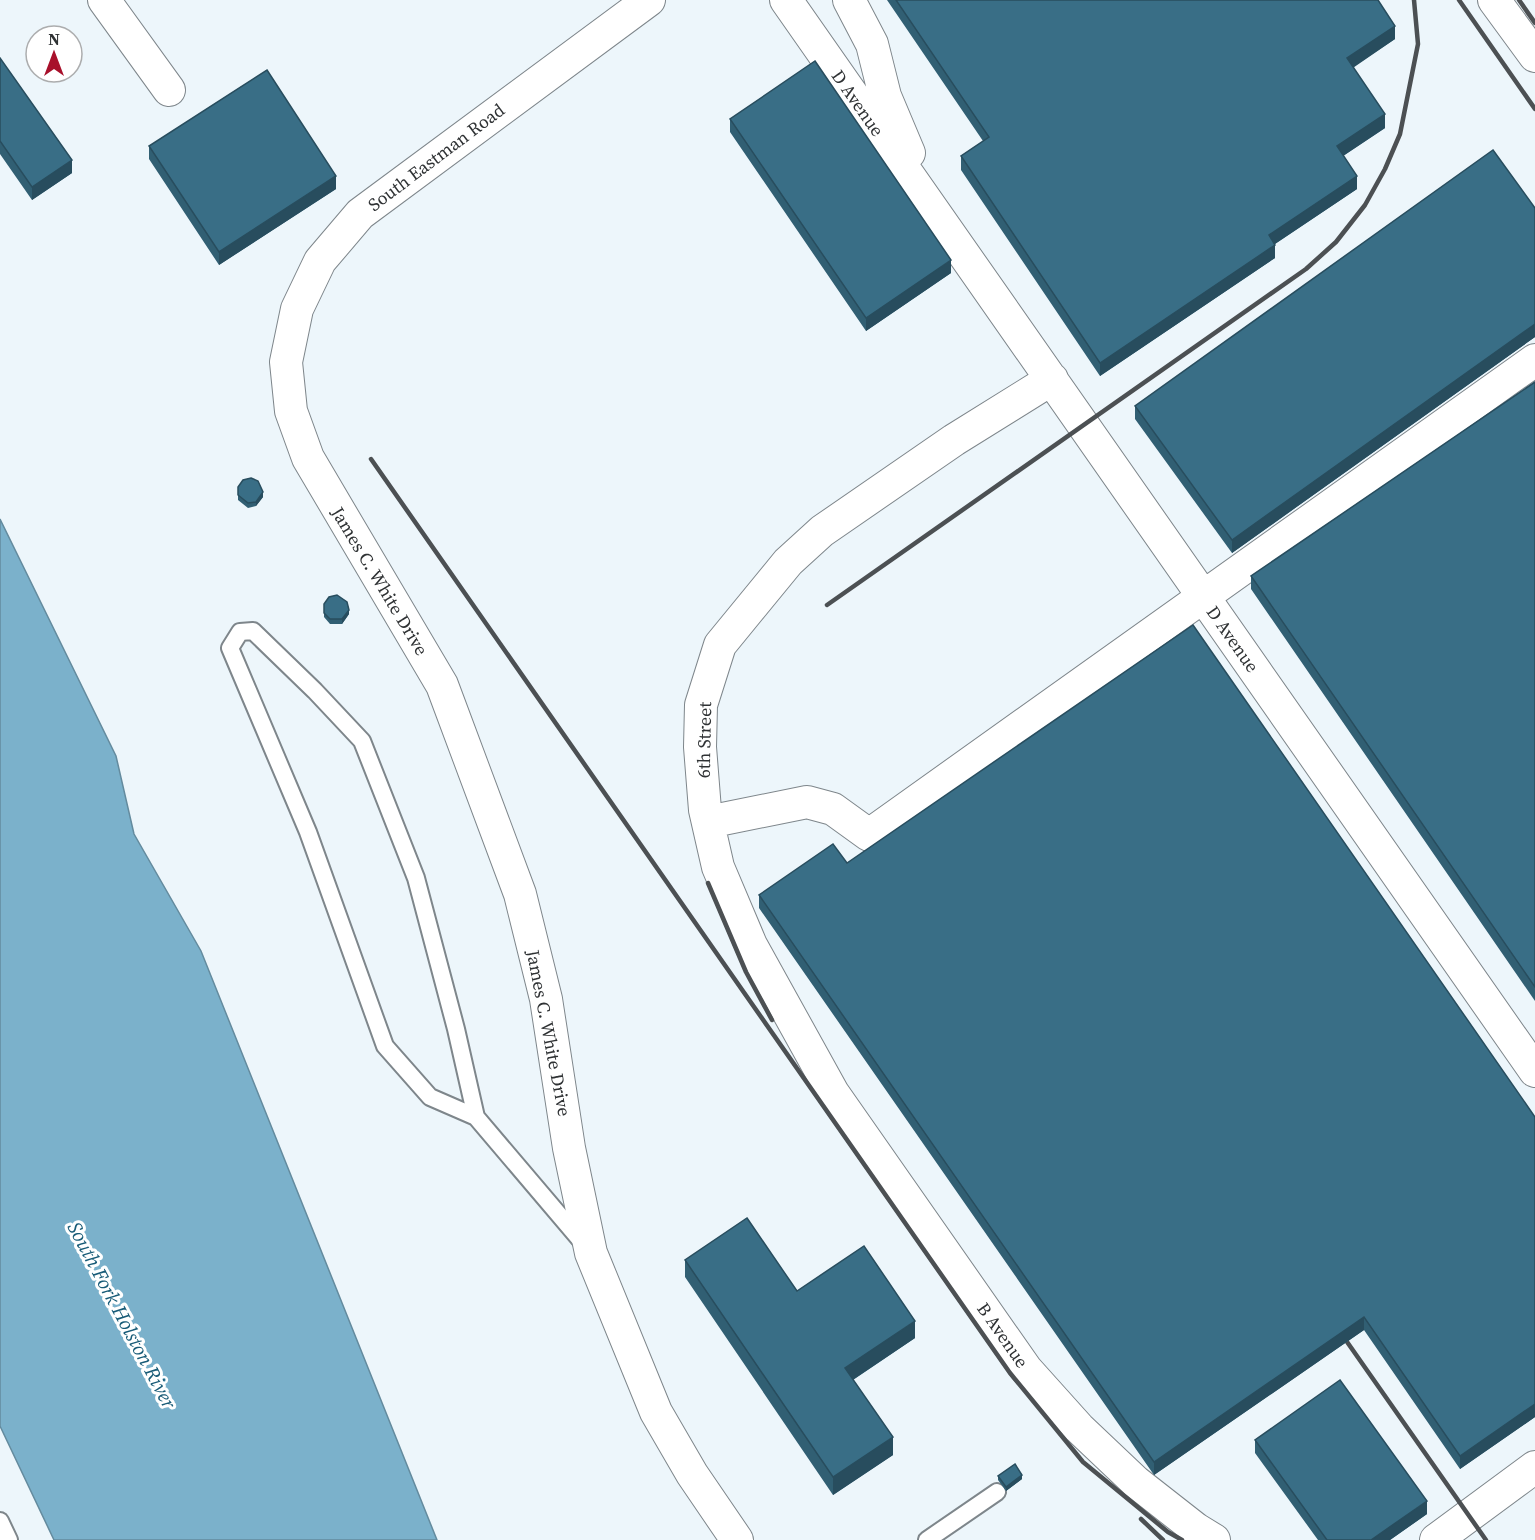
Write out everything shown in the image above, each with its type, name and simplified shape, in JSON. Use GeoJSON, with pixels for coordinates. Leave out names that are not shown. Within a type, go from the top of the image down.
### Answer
{"type":"FeatureCollection","features":[{"type":"Feature","properties":{"kind":"street"},"geometry":{"type":"LineString","coordinates":[[104,0],[169,90]]}},
{"type":"Feature","properties":{"kind":"street","name":"South Eastman Road"},"geometry":{"type":"LineString","coordinates":[[286,362],[297,309],[320,261],[360,214],[649,0]]}},
{"type":"Feature","properties":{"kind":"street","name":"D Avenue"},"geometry":{"type":"LineString","coordinates":[[786,0],[1535,1071]]}},
{"type":"Feature","properties":{"kind":"street","name":"D Avenue"},"geometry":{"type":"LineString","coordinates":[[849,0],[872,44],[885,96],[931,207]]}},
{"type":"Feature","properties":{"kind":"street"},"geometry":{"type":"LineString","coordinates":[[1494,0],[1535,56]]}},
{"type":"Feature","properties":{"kind":"street"},"geometry":{"type":"LineString","coordinates":[[708,822],[807,802],[832,809],[869,835],[1535,360]]}},
{"type":"Feature","properties":{"kind":"street","name":"James C. White Drive"},"geometry":{"type":"LineString","coordinates":[[286,362],[291,411],[308,458],[442,685],[520,894],[546,999],[569,1148],[591,1253],[656,1412],[692,1474],[737,1540]]}},
{"type":"Feature","properties":{"kind":"street","name":"6th Street"},"geometry":{"type":"LineString","coordinates":[[833,1093],[752,945],[718,867],[705,810],[700,747],[701,705],[720,645],[788,561],[822,531],[954,440],[1052,379]]}},
{"type":"Feature","properties":{"kind":"street","name":"B Avenue"},"geometry":{"type":"LineString","coordinates":[[833,1093],[1026,1369],[1079,1428],[1136,1482],[1196,1529],[1214,1540]]}},
{"type":"Feature","properties":{"kind":"street"},"geometry":{"type":"LineString","coordinates":[[1436,1540],[1535,1467]]}},
{"type":"Feature","properties":{"kind":"lane"},"geometry":{"type":"LineString","coordinates":[[476,1117],[456,1029],[416,878],[362,741],[315,690],[254,631],[240,632],[230,648],[308,832],[385,1046],[430,1097],[476,1117],[591,1253]]}},
{"type":"Feature","properties":{"kind":"lane"},"geometry":{"type":"LineString","coordinates":[[927,1540],[997,1492]]}},
{"type":"Feature","properties":{"kind":"lane"},"geometry":{"type":"LineString","coordinates":[[0,1521],[9,1540]]}},
{"type":"Feature","properties":{"kind":"water","name":"South Fork Holston River"},"geometry":{"type":"Polygon","coordinates":[[[0,519],[116,756],[134,834],[201,951],[437,1540],[54,1540],[0,1426],[0,519]]]}},
{"type":"Feature","properties":{"kind":"building"},"geometry":{"type":"Polygon","coordinates":[[[896,0],[1378,0],[1395,26],[1347,58],[1385,114],[1337,146],[1357,176],[1269,235],[1275,245],[1100,363],[961,156],[989,137],[896,0]]]}},
{"type":"Feature","properties":{"kind":"building"},"geometry":{"type":"Polygon","coordinates":[[[0,58],[72,160],[32,187],[0,141],[0,58]]]}},
{"type":"Feature","properties":{"kind":"building"},"geometry":{"type":"Polygon","coordinates":[[[815,61],[951,260],[866,318],[730,119],[815,61]]]}},
{"type":"Feature","properties":{"kind":"building"},"geometry":{"type":"Polygon","coordinates":[[[267,70],[336,176],[219,252],[149,146],[267,70]]]}},
{"type":"Feature","properties":{"kind":"building"},"geometry":{"type":"Polygon","coordinates":[[[1493,150],[1535,208],[1535,324],[1232,540],[1135,406],[1493,150]]]}},
{"type":"Feature","properties":{"kind":"building"},"geometry":{"type":"Polygon","coordinates":[[[1535,382],[1535,987],[1251,576],[1535,382]]]}},
{"type":"Feature","properties":{"kind":"building"},"geometry":{"type":"Polygon","coordinates":[[[251,478],[258,481],[263,492],[256,502],[248,503],[238,495],[238,487],[243,480],[251,478]]]}},
{"type":"Feature","properties":{"kind":"building"},"geometry":{"type":"Polygon","coordinates":[[[337,595],[347,602],[349,610],[342,619],[330,619],[324,613],[324,604],[329,597],[337,595]]]}},
{"type":"Feature","properties":{"kind":"building"},"geometry":{"type":"Polygon","coordinates":[[[1193,625],[1535,1117],[1535,1404],[1460,1456],[1364,1317],[1154,1462],[759,895],[833,844],[847,863],[1193,625]]]}},
{"type":"Feature","properties":{"kind":"building"},"geometry":{"type":"Polygon","coordinates":[[[747,1218],[797,1291],[864,1246],[915,1321],[845,1368],[893,1437],[833,1477],[685,1260],[747,1218]]]}},
{"type":"Feature","properties":{"kind":"building"},"geometry":{"type":"Polygon","coordinates":[[[1340,1380],[1427,1501],[1371,1540],[1327,1540],[1255,1440],[1340,1380]]]}},
{"type":"Feature","properties":{"kind":"building"},"geometry":{"type":"Polygon","coordinates":[[[1015,1464],[1022,1475],[1006,1487],[998,1476],[1015,1464]]]}},
{"type":"Feature","properties":{"kind":"railway"},"geometry":{"type":"LineString","coordinates":[[827,605],[1306,269],[1336,242],[1365,205],[1385,169],[1400,134],[1418,44],[1414,0]]}},
{"type":"Feature","properties":{"kind":"railway"},"geometry":{"type":"LineString","coordinates":[[1459,0],[1535,109]]}},
{"type":"Feature","properties":{"kind":"railway"},"geometry":{"type":"LineString","coordinates":[[1519,0],[1535,23]]}},
{"type":"Feature","properties":{"kind":"railway"},"geometry":{"type":"LineString","coordinates":[[371,459],[1010,1373],[1083,1462],[1168,1532],[1182,1540]]}},
{"type":"Feature","properties":{"kind":"railway"},"geometry":{"type":"LineString","coordinates":[[708,883],[746,972],[772,1020]]}},
{"type":"Feature","properties":{"kind":"railway"},"geometry":{"type":"LineString","coordinates":[[1338,1329],[1486,1540]]}},
{"type":"Feature","properties":{"kind":"railway"},"geometry":{"type":"LineString","coordinates":[[1141,1519],[1163,1540]]}}]}
